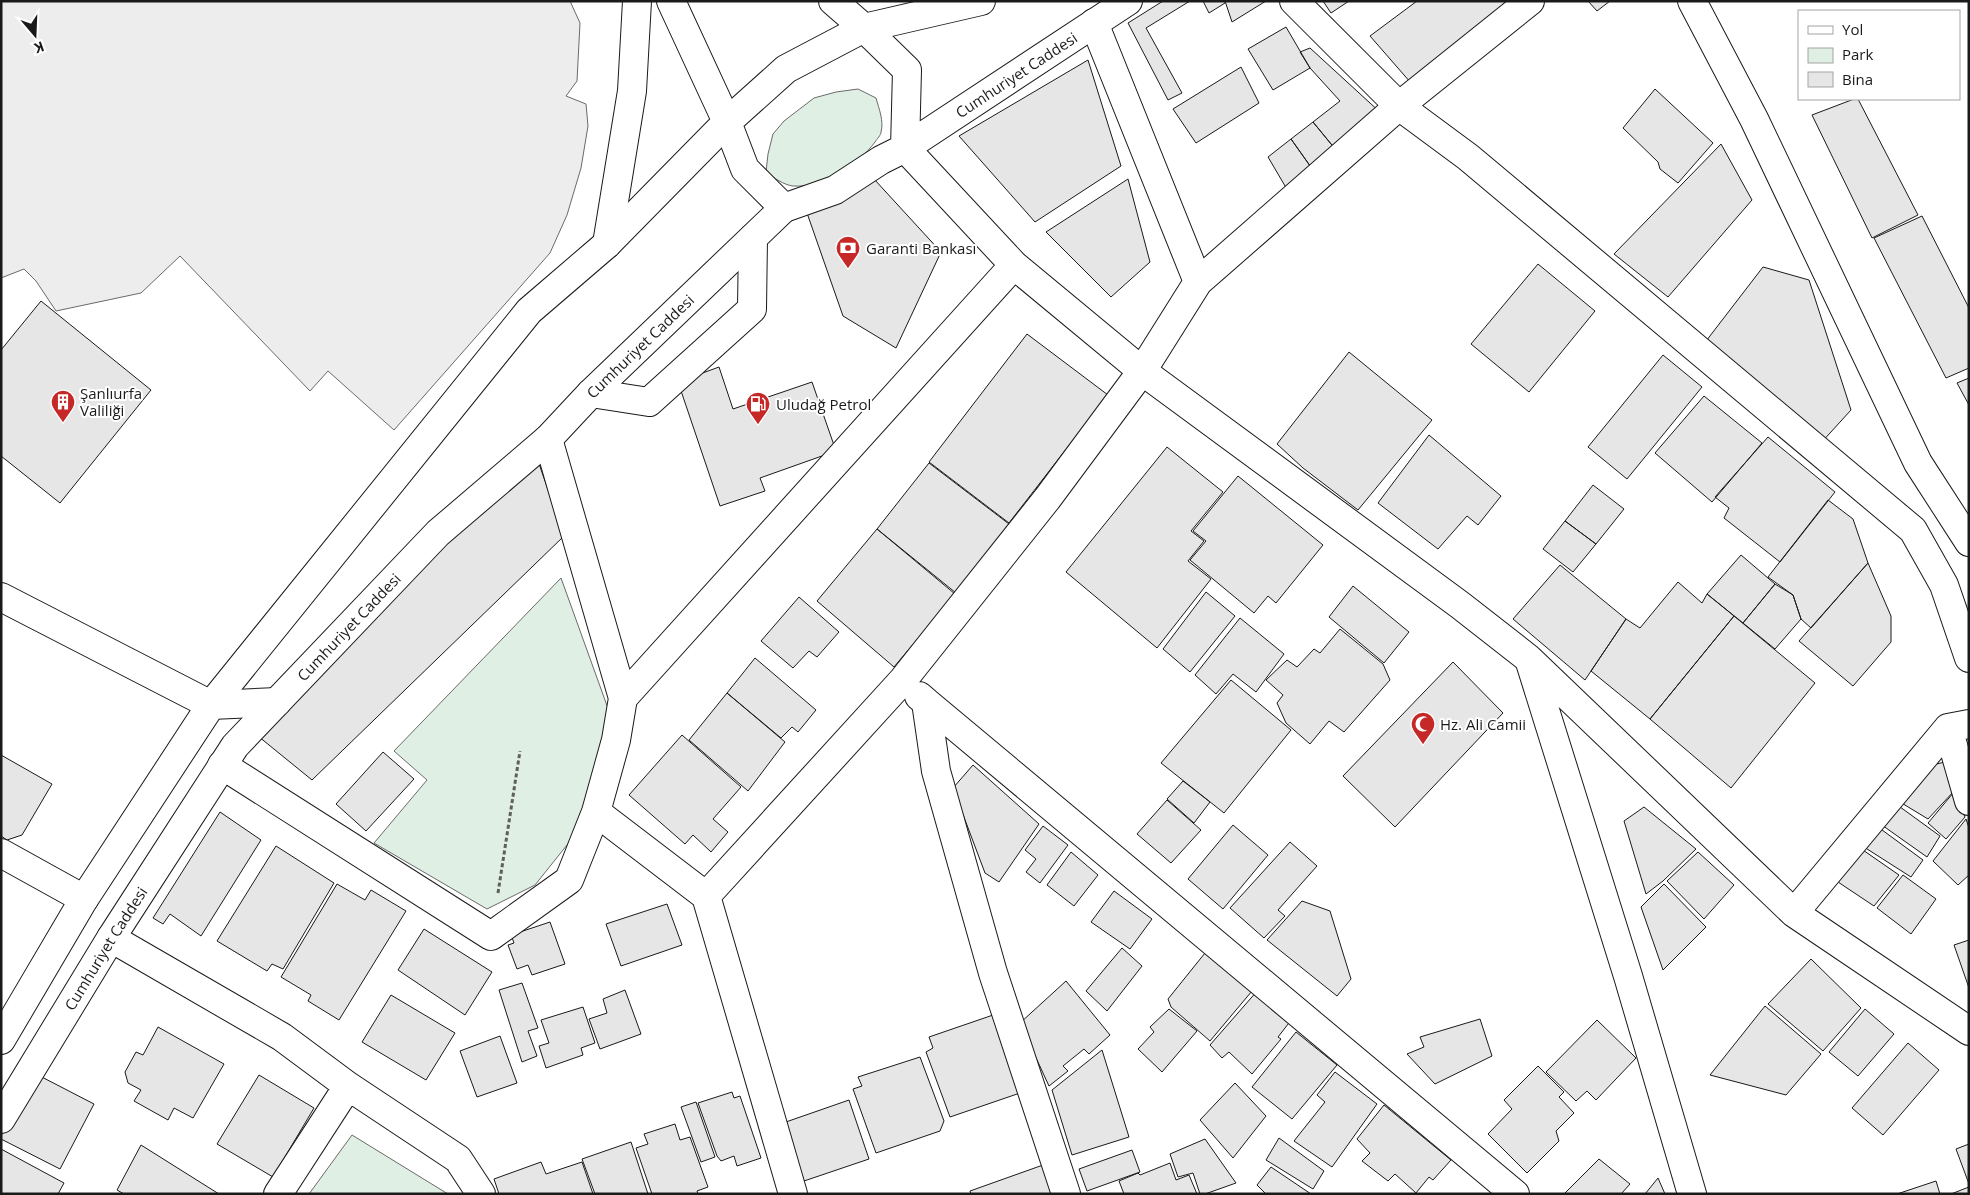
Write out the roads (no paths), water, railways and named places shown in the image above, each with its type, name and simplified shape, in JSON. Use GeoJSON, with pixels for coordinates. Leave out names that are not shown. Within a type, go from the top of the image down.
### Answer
{"type":"FeatureCollection","features":[{"type":"Feature","properties":{"kind":"street"},"geometry":{"type":"LineString","coordinates":[[607,244],[632,91],[637,1]]}},
{"type":"Feature","properties":{"kind":"street"},"geometry":{"type":"LineString","coordinates":[[671,1],[727,122],[745,169],[784,208],[835,190],[881,160],[905,148]]}},
{"type":"Feature","properties":{"kind":"street"},"geometry":{"type":"LineString","coordinates":[[834,1],[907,70],[905,148],[1014,265],[1142,371],[1460,605],[1529,659],[1794,913],[1969,1031]]}},
{"type":"Feature","properties":{"kind":"street"},"geometry":{"type":"LineString","coordinates":[[1,1040],[84,899],[211,705],[529,311],[607,244],[727,122],[786,69],[864,28],[981,1]]}},
{"type":"Feature","properties":{"kind":"street","name":"Cumhuriyet Caddesi"},"geometry":{"type":"LineString","coordinates":[[905,148],[1128,1]]}},
{"type":"Feature","properties":{"kind":"street"},"geometry":{"type":"LineString","coordinates":[[1294,1],[1399,106],[1468,158],[1913,530],[1944,585],[1969,658]]}},
{"type":"Feature","properties":{"kind":"street"},"geometry":{"type":"LineString","coordinates":[[706,896],[903,680],[1047,499],[1142,371],[1198,282],[1399,106],[1530,1]]}},
{"type":"Feature","properties":{"kind":"street"},"geometry":{"type":"LineString","coordinates":[[1692,1],[1754,119],[1918,463],[1969,542]]}},
{"type":"Feature","properties":{"kind":"street"},"geometry":{"type":"LineString","coordinates":[[1094,23],[1198,282]]}},
{"type":"Feature","properties":{"kind":"street","name":"Cumhuriyet Caddesi"},"geometry":{"type":"LineString","coordinates":[[1,1119],[111,938],[235,746],[438,533],[548,439],[591,393],[784,208]]}},
{"type":"Feature","properties":{"kind":"street"},"geometry":{"type":"LineString","coordinates":[[591,393],[649,402],[752,309],[753,238]]}},
{"type":"Feature","properties":{"kind":"street"},"geometry":{"type":"LineString","coordinates":[[623,698],[1014,265]]}},
{"type":"Feature","properties":{"kind":"street"},"geometry":{"type":"LineString","coordinates":[[222,765],[491,936],[569,880],[596,812],[616,740],[623,698],[548,439]]}},
{"type":"Feature","properties":{"kind":"street"},"geometry":{"type":"LineString","coordinates":[[1,597],[211,705],[277,702]]}},
{"type":"Feature","properties":{"kind":"street"},"geometry":{"type":"LineString","coordinates":[[1529,659],[1628,976],[1692,1194]]}},
{"type":"Feature","properties":{"kind":"street"},"geometry":{"type":"LineString","coordinates":[[903,680],[926,702],[1514,1194]]}},
{"type":"Feature","properties":{"kind":"street"},"geometry":{"type":"LineString","coordinates":[[926,702],[936,771],[993,973],[1066,1194]]}},
{"type":"Feature","properties":{"kind":"street"},"geometry":{"type":"LineString","coordinates":[[1794,913],[1958,726]]}},
{"type":"Feature","properties":{"kind":"street"},"geometry":{"type":"LineString","coordinates":[[1958,726],[1969,800]]}},
{"type":"Feature","properties":{"kind":"street"},"geometry":{"type":"LineString","coordinates":[[596,812],[706,896],[793,1194]]}},
{"type":"Feature","properties":{"kind":"street"},"geometry":{"type":"LineString","coordinates":[[1,853],[84,899]]}},
{"type":"Feature","properties":{"kind":"street"},"geometry":{"type":"LineString","coordinates":[[111,938],[282,1037],[348,1086],[458,1160],[481,1194]]}},
{"type":"Feature","properties":{"kind":"street"},"geometry":{"type":"LineString","coordinates":[[278,1194],[348,1086]]}},
{"type":"Feature","properties":{"kind":"place","name":"Garanti Bankası"},"geometry":{"type":"Point","coordinates":[848,269]}},
{"type":"Feature","properties":{"kind":"place","name":"Şanlıurfa Valiliği"},"geometry":{"type":"Point","coordinates":[63,423]}},
{"type":"Feature","properties":{"kind":"place","name":"Uludağ Petrol"},"geometry":{"type":"Point","coordinates":[758,425]}},
{"type":"Feature","properties":{"kind":"place","name":"Hz. Ali Camii"},"geometry":{"type":"Point","coordinates":[1423,745]}}]}
